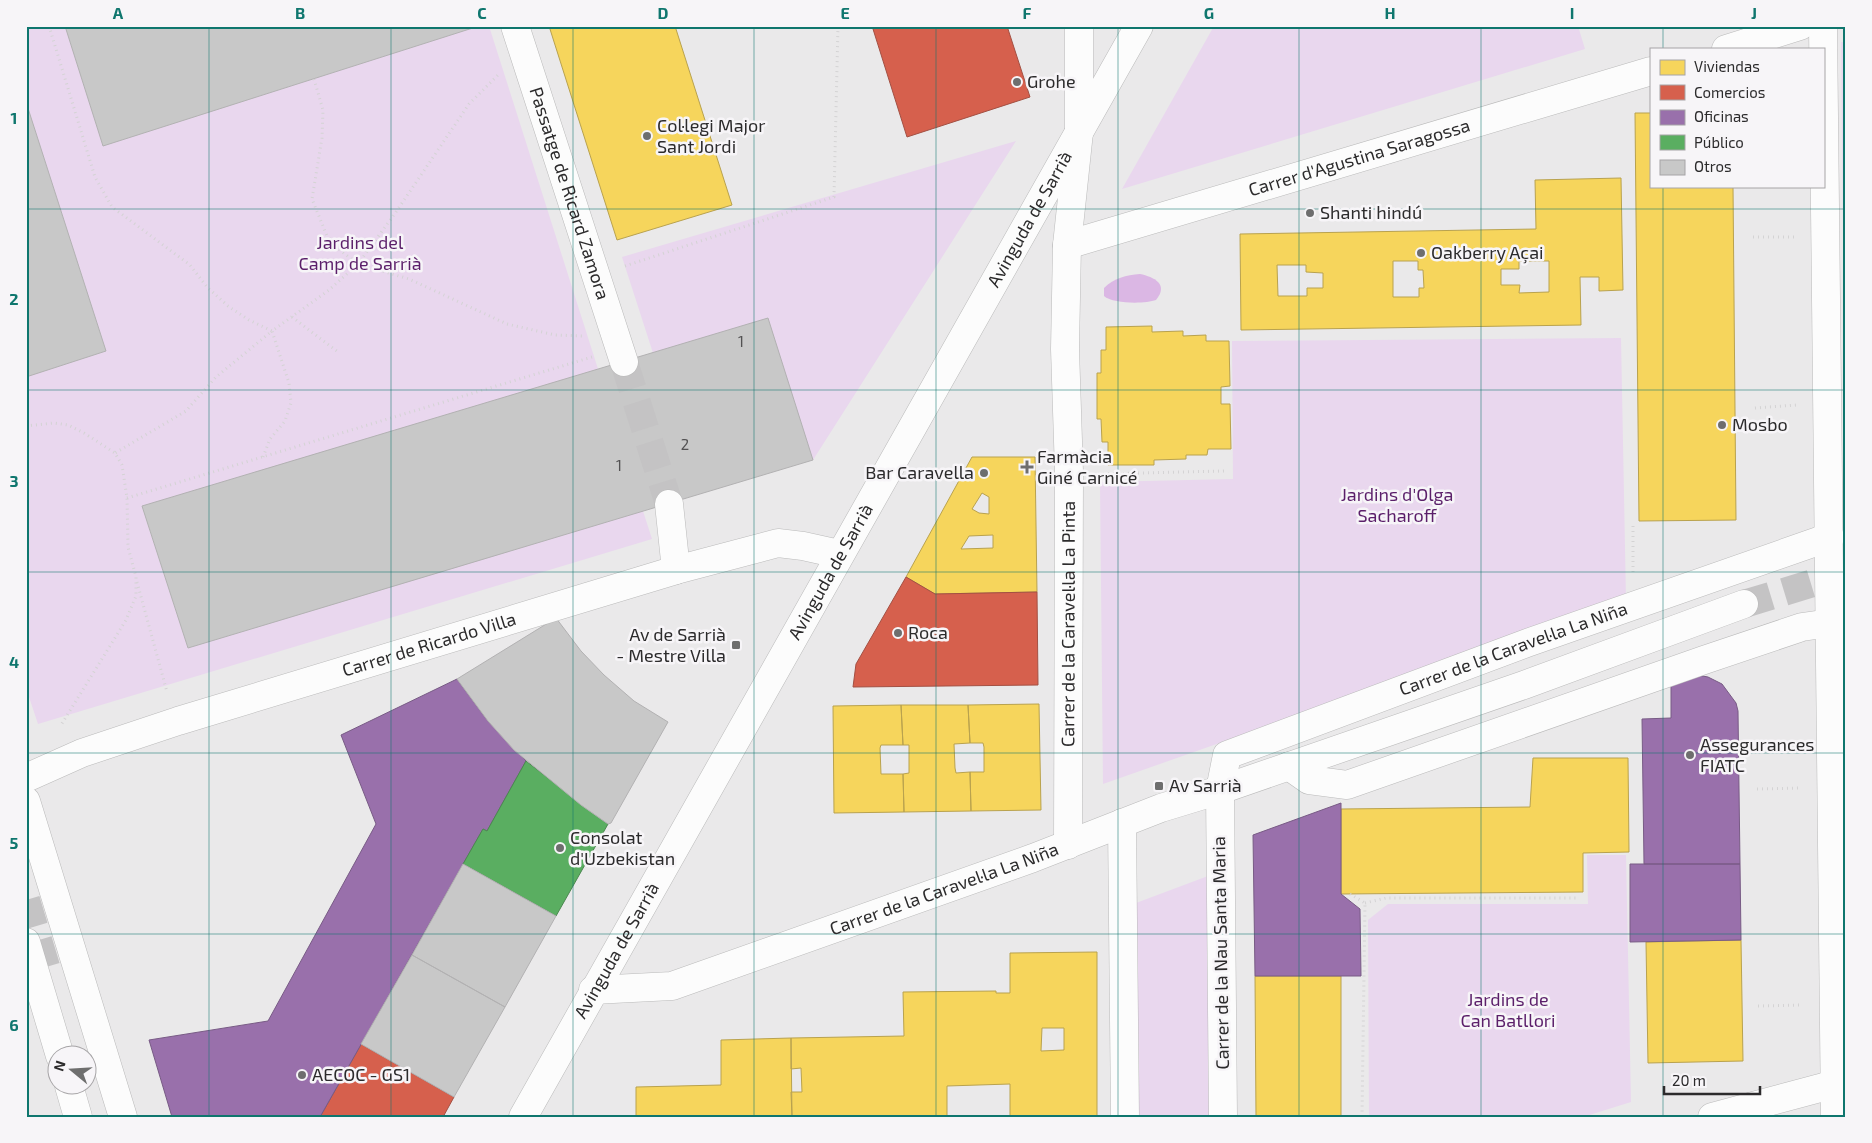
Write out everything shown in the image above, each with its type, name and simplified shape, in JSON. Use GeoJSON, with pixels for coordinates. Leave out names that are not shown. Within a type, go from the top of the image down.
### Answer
{"type":"FeatureCollection","features":[{"type":"Feature","properties":{"kind":"street","name":"Passatge de Ricard Zamora"},"geometry":{"type":"LineString","coordinates":[[515,26],[612,358]]}},
{"type":"Feature","properties":{"kind":"street","name":"Carrer de la Caravel·la La Pinta"},"geometry":{"type":"LineString","coordinates":[[1068,845],[1069,472],[1065,349],[1067,245],[1079,132],[1079,26]]}},
{"type":"Feature","properties":{"kind":"street","name":"Avinguda de Sarrià"},"geometry":{"type":"LineString","coordinates":[[523,1117],[839,554],[1139,26]]}},
{"type":"Feature","properties":{"kind":"street"},"geometry":{"type":"LineString","coordinates":[[1729,48],[1800,26]]}},
{"type":"Feature","properties":{"kind":"street"},"geometry":{"type":"LineString","coordinates":[[1823,26],[1823,48]]}},
{"type":"Feature","properties":{"kind":"street","name":"Carrer d'Agustina Saragossa"},"geometry":{"type":"LineString","coordinates":[[1067,245],[1650,71]]}},
{"type":"Feature","properties":{"kind":"street"},"geometry":{"type":"LineString","coordinates":[[1824,99],[1835,1117]]}},
{"type":"Feature","properties":{"kind":"street"},"geometry":{"type":"LineString","coordinates":[[669,504],[676,570]]}},
{"type":"Feature","properties":{"kind":"street","name":"Carrer de la Caravel·la La Niña"},"geometry":{"type":"LineString","coordinates":[[1227,755],[1633,605],[1799,546],[1830,537]]}},
{"type":"Feature","properties":{"kind":"street","name":"Carrer de Ricardo Villa"},"geometry":{"type":"LineString","coordinates":[[26,778],[69,761],[82,753],[178,721],[676,570],[778,543],[839,554]]}},
{"type":"Feature","properties":{"kind":"street","name":"Carrer de la Caravel·la La Niña"},"geometry":{"type":"LineString","coordinates":[[593,990],[672,986],[1068,845],[1161,808],[1220,790],[1524,685],[1744,604]]}},
{"type":"Feature","properties":{"kind":"street"},"geometry":{"type":"LineString","coordinates":[[1289,766],[1309,780],[1347,785],[1704,660],[1802,628],[1830,623]]}},
{"type":"Feature","properties":{"kind":"street","name":"Carrer de la Nau Santa Maria"},"geometry":{"type":"LineString","coordinates":[[1224,1117],[1220,790],[1227,755]]}},
{"type":"Feature","properties":{"kind":"street"},"geometry":{"type":"LineString","coordinates":[[26,801],[123,1117]]}},
{"type":"Feature","properties":{"kind":"street"},"geometry":{"type":"LineString","coordinates":[[1122,823],[1125,1117]]}},
{"type":"Feature","properties":{"kind":"street"},"geometry":{"type":"LineString","coordinates":[[26,942],[57,1046]]}},
{"type":"Feature","properties":{"kind":"street"},"geometry":{"type":"LineString","coordinates":[[1712,1117],[1835,1084]]}},
{"type":"Feature","properties":{"kind":"street"},"geometry":{"type":"LineString","coordinates":[[72,1096],[78,1117]]}},
{"type":"Feature","properties":{"kind":"path"},"geometry":{"type":"LineString","coordinates":[[49,26],[95,177],[112,207],[190,265],[207,287],[228,306],[249,320],[272,331],[289,383],[291,403],[285,421],[270,440],[263,456]]}},
{"type":"Feature","properties":{"kind":"path"},"geometry":{"type":"LineString","coordinates":[[617,268],[834,197],[838,26]]}},
{"type":"Feature","properties":{"kind":"path"},"geometry":{"type":"LineString","coordinates":[[115,453],[186,411],[216,377],[272,331],[329,290],[358,264],[470,104],[503,70]]}},
{"type":"Feature","properties":{"kind":"path"},"geometry":{"type":"LineString","coordinates":[[314,79],[323,110],[312,199],[327,236],[358,264],[409,279],[464,306],[507,324],[555,335],[592,336]]}},
{"type":"Feature","properties":{"kind":"path"},"geometry":{"type":"LineString","coordinates":[[1753,237],[1798,237]]}},
{"type":"Feature","properties":{"kind":"path"},"geometry":{"type":"LineString","coordinates":[[292,317],[338,352]]}},
{"type":"Feature","properties":{"kind":"path"},"geometry":{"type":"LineString","coordinates":[[127,498],[263,456],[612,358]]}},
{"type":"Feature","properties":{"kind":"path"},"geometry":{"type":"LineString","coordinates":[[1755,408],[1799,405]]}},
{"type":"Feature","properties":{"kind":"path"},"geometry":{"type":"LineString","coordinates":[[26,426],[54,423],[68,425],[115,453],[122,465],[127,498],[128,547],[167,693]]}},
{"type":"Feature","properties":{"kind":"path"},"geometry":{"type":"LineString","coordinates":[[1095,474],[1224,471]]}},
{"type":"Feature","properties":{"kind":"path"},"geometry":{"type":"LineString","coordinates":[[1633,526],[1633,605]]}},
{"type":"Feature","properties":{"kind":"path"},"geometry":{"type":"LineString","coordinates":[[61,725],[126,620],[136,596],[136,577]]}},
{"type":"Feature","properties":{"kind":"path"},"geometry":{"type":"LineString","coordinates":[[1757,789],[1801,788]]}},
{"type":"Feature","properties":{"kind":"path"},"geometry":{"type":"LineString","coordinates":[[1350,894],[1365,903],[1386,898],[1576,898]]}},
{"type":"Feature","properties":{"kind":"path"},"geometry":{"type":"LineString","coordinates":[[1362,1117],[1365,903]]}},
{"type":"Feature","properties":{"kind":"path"},"geometry":{"type":"LineString","coordinates":[[1758,1006],[1801,1005]]}},
{"type":"Feature","properties":{"kind":"green space","name":"Jardins del Camp de Sarrià"},"geometry":{"type":"Polygon","coordinates":[[[26,26],[65,26],[103,146],[479,26],[489,26],[598,369],[142,507],[188,648],[643,511],[652,539],[38,724],[26,688],[26,377],[106,351],[26,102],[26,26]]]}},
{"type":"Feature","properties":{"kind":"green space"},"geometry":{"type":"Polygon","coordinates":[[[1214,26],[1578,26],[1585,49],[1122,189],[1214,26]]]}},
{"type":"Feature","properties":{"kind":"green space"},"geometry":{"type":"Polygon","coordinates":[[[1841,42],[1846,42],[1846,530],[1841,42]]]}},
{"type":"Feature","properties":{"kind":"green space"},"geometry":{"type":"Polygon","coordinates":[[[1016,141],[813,460],[653,353],[622,257],[1016,141]]]}},
{"type":"Feature","properties":{"kind":"green space","name":"Jardins d'Olga Sacharoff"},"geometry":{"type":"Polygon","coordinates":[[[1621,338],[1626,600],[1103,784],[1100,482],[1233,479],[1232,341],[1621,338]]]}},
{"type":"Feature","properties":{"kind":"green space","name":"Jardins de Can Batllori"},"geometry":{"type":"Polygon","coordinates":[[[1587,855],[1626,855],[1631,1102],[1583,1117],[1369,1117],[1368,920],[1388,904],[1588,904],[1587,855]]]}},
{"type":"Feature","properties":{"kind":"green space"},"geometry":{"type":"Polygon","coordinates":[[[1208,876],[1210,1117],[1139,1117],[1136,903],[1208,876]]]}},
{"type":"Feature","properties":{"kind":"shaded area"},"geometry":{"type":"Polygon","coordinates":[[[1140,274],[1155,279],[1158,282],[1161,290],[1156,300],[1144,302],[1114,301],[1104,296],[1104,288],[1116,279],[1140,274]]]}},
{"type":"Feature","properties":{"kind":"building: Viviendas","name":"Col·legi Major Sant Jordi"},"geometry":{"type":"Polygon","coordinates":[[[549,26],[675,26],[732,205],[617,240],[549,26]]]}},
{"type":"Feature","properties":{"kind":"building: Viviendas"},"geometry":{"type":"Polygon","coordinates":[[[1635,113],[1650,113],[1650,188],[1733,188],[1736,520],[1639,521],[1635,113]]]}},
{"type":"Feature","properties":{"kind":"building: Viviendas"},"geometry":{"type":"Polygon","coordinates":[[[1621,178],[1623,290],[1599,291],[1599,277],[1580,277],[1581,325],[1241,330],[1240,234],[1536,229],[1535,180],[1621,178]],[[1393,261],[1393,297],[1419,297],[1419,288],[1424,288],[1423,270],[1418,270],[1418,261],[1393,261]],[[1519,261],[1519,269],[1501,269],[1501,285],[1520,285],[1519,293],[1549,292],[1549,261],[1519,261]],[[1277,265],[1278,296],[1307,296],[1307,288],[1323,288],[1323,273],[1306,272],[1306,265],[1277,265]]]}},
{"type":"Feature","properties":{"kind":"building: Viviendas"},"geometry":{"type":"Polygon","coordinates":[[[1152,326],[1152,332],[1183,331],[1183,336],[1206,335],[1206,341],[1229,341],[1230,386],[1221,387],[1221,404],[1230,404],[1231,449],[1208,449],[1207,455],[1186,455],[1186,459],[1154,460],[1154,465],[1108,465],[1108,442],[1102,442],[1101,419],[1097,419],[1097,373],[1101,373],[1101,350],[1106,350],[1106,327],[1152,326]]]}},
{"type":"Feature","properties":{"kind":"building: Viviendas"},"geometry":{"type":"Polygon","coordinates":[[[972,457],[1035,457],[1037,592],[935,594],[906,577],[972,457]],[[982,493],[972,509],[979,513],[989,514],[989,497],[982,493]],[[993,535],[969,536],[961,549],[993,548],[993,535]]]}},
{"type":"Feature","properties":{"kind":"building: Viviendas"},"geometry":{"type":"Polygon","coordinates":[[[1039,704],[1041,810],[971,811],[970,772],[984,772],[984,747],[983,743],[970,743],[968,705],[1039,704]]]}},
{"type":"Feature","properties":{"kind":"building: Viviendas"},"geometry":{"type":"Polygon","coordinates":[[[901,705],[903,745],[881,745],[880,748],[881,774],[903,774],[904,812],[834,813],[833,706],[901,705]]]}},
{"type":"Feature","properties":{"kind":"building: Viviendas"},"geometry":{"type":"Polygon","coordinates":[[[901,705],[968,705],[970,743],[954,744],[956,773],[970,772],[971,811],[904,812],[903,774],[909,773],[909,745],[903,745],[901,705]]]}},
{"type":"Feature","properties":{"kind":"building: Viviendas"},"geometry":{"type":"Polygon","coordinates":[[[1533,758],[1628,758],[1629,852],[1583,853],[1583,892],[1341,894],[1341,809],[1530,807],[1533,758]]]}},
{"type":"Feature","properties":{"kind":"building: Viviendas"},"geometry":{"type":"Polygon","coordinates":[[[1741,940],[1743,1061],[1648,1063],[1646,942],[1741,940]]]}},
{"type":"Feature","properties":{"kind":"building: Viviendas"},"geometry":{"type":"Polygon","coordinates":[[[1097,952],[1097,1117],[1010,1117],[1010,1084],[947,1086],[947,1117],[792,1117],[791,1092],[802,1092],[801,1068],[791,1069],[791,1038],[904,1036],[903,992],[996,991],[996,993],[1010,993],[1010,953],[1097,952]],[[1042,1028],[1041,1051],[1064,1050],[1064,1028],[1042,1028]]]}},
{"type":"Feature","properties":{"kind":"building: Viviendas"},"geometry":{"type":"Polygon","coordinates":[[[1255,976],[1341,976],[1341,1117],[1256,1117],[1255,976]]]}},
{"type":"Feature","properties":{"kind":"building: Viviendas"},"geometry":{"type":"Polygon","coordinates":[[[791,1038],[792,1117],[636,1117],[636,1087],[721,1085],[721,1040],[791,1038]]]}},
{"type":"Feature","properties":{"kind":"building: Comercios"},"geometry":{"type":"Polygon","coordinates":[[[882,26],[1007,26],[1030,97],[907,137],[873,29],[882,26]]]}},
{"type":"Feature","properties":{"kind":"building: Comercios"},"geometry":{"type":"Polygon","coordinates":[[[906,577],[935,594],[1037,592],[1038,685],[853,687],[856,664],[906,577]]]}},
{"type":"Feature","properties":{"kind":"building: Comercios"},"geometry":{"type":"Polygon","coordinates":[[[361,1044],[454,1097],[443,1117],[320,1117],[361,1044]]]}},
{"type":"Feature","properties":{"kind":"building: Oficinas","name":"Assegurances FIATC"},"geometry":{"type":"Polygon","coordinates":[[[1697,675],[1708,677],[1722,684],[1736,703],[1738,711],[1740,864],[1644,864],[1642,719],[1671,718],[1671,681],[1697,675]]]}},
{"type":"Feature","properties":{"kind":"building: Oficinas"},"geometry":{"type":"Polygon","coordinates":[[[457,679],[488,721],[526,761],[487,831],[483,829],[320,1117],[172,1117],[149,1040],[268,1021],[376,824],[341,735],[457,679]]]}},
{"type":"Feature","properties":{"kind":"building: Oficinas"},"geometry":{"type":"Polygon","coordinates":[[[1341,803],[1341,894],[1360,909],[1361,976],[1255,976],[1253,835],[1341,803]]]}},
{"type":"Feature","properties":{"kind":"building: Oficinas"},"geometry":{"type":"Polygon","coordinates":[[[1630,864],[1740,864],[1741,940],[1630,942],[1630,864]]]}},
{"type":"Feature","properties":{"kind":"building: Público"},"geometry":{"type":"Polygon","coordinates":[[[526,761],[608,824],[556,916],[463,864],[483,829],[487,831],[526,761]]]}},
{"type":"Feature","properties":{"kind":"building: Otros"},"geometry":{"type":"Polygon","coordinates":[[[65,26],[479,26],[103,146],[65,26]]]}},
{"type":"Feature","properties":{"kind":"building: Otros"},"geometry":{"type":"Polygon","coordinates":[[[26,102],[106,351],[26,377],[26,102]]]}},
{"type":"Feature","properties":{"kind":"building: Otros"},"geometry":{"type":"Polygon","coordinates":[[[768,318],[813,460],[188,648],[142,506],[768,318]]]}},
{"type":"Feature","properties":{"kind":"building: Otros"},"geometry":{"type":"Polygon","coordinates":[[[556,618],[581,651],[604,675],[634,701],[668,722],[611,823],[608,824],[581,805],[514,750],[488,721],[457,679],[556,618]]]}},
{"type":"Feature","properties":{"kind":"building: Otros"},"geometry":{"type":"Polygon","coordinates":[[[463,864],[556,916],[505,1007],[412,955],[463,864]]]}},
{"type":"Feature","properties":{"kind":"building: Otros"},"geometry":{"type":"Polygon","coordinates":[[[412,955],[505,1007],[454,1097],[361,1044],[412,955]]]}},
{"type":"Feature","properties":{"kind":"tunnel"},"geometry":{"type":"LineString","coordinates":[[624,362],[669,504]]}},
{"type":"Feature","properties":{"kind":"tunnel"},"geometry":{"type":"LineString","coordinates":[[1744,604],[1846,573]]}},
{"type":"Feature","properties":{"kind":"tunnel"},"geometry":{"type":"LineString","coordinates":[[26,900],[47,970]]}},
{"type":"Feature","properties":{"kind":"place","name":"Grohe"},"geometry":{"type":"Point","coordinates":[1017,82]}},
{"type":"Feature","properties":{"kind":"place","name":"Col·legi Major Sant Jordi"},"geometry":{"type":"Point","coordinates":[647,136]}},
{"type":"Feature","properties":{"kind":"place","name":"Shanti hindú"},"geometry":{"type":"Point","coordinates":[1310,213]}},
{"type":"Feature","properties":{"kind":"place","name":"Oakberry Açai"},"geometry":{"type":"Point","coordinates":[1421,253]}},
{"type":"Feature","properties":{"kind":"place","name":"Mosbo"},"geometry":{"type":"Point","coordinates":[1722,425]}},
{"type":"Feature","properties":{"kind":"place","name":"Farmàcia Giné Carnicé"},"geometry":{"type":"Point","coordinates":[1027,467]}},
{"type":"Feature","properties":{"kind":"place","name":"Bar Caravella"},"geometry":{"type":"Point","coordinates":[984,473]}},
{"type":"Feature","properties":{"kind":"place","name":"Roca"},"geometry":{"type":"Point","coordinates":[898,633]}},
{"type":"Feature","properties":{"kind":"place","name":"Av de Sarrià - Mestre Villa"},"geometry":{"type":"Point","coordinates":[736,645]}},
{"type":"Feature","properties":{"kind":"place","name":"Assegurances FIATC"},"geometry":{"type":"Point","coordinates":[1690,755]}},
{"type":"Feature","properties":{"kind":"place","name":"Av Sarrià"},"geometry":{"type":"Point","coordinates":[1159,786]}},
{"type":"Feature","properties":{"kind":"place","name":"Consolat d'Uzbekistan"},"geometry":{"type":"Point","coordinates":[560,848]}},
{"type":"Feature","properties":{"kind":"place","name":"AECOC - GS1"},"geometry":{"type":"Point","coordinates":[302,1075]}}]}
